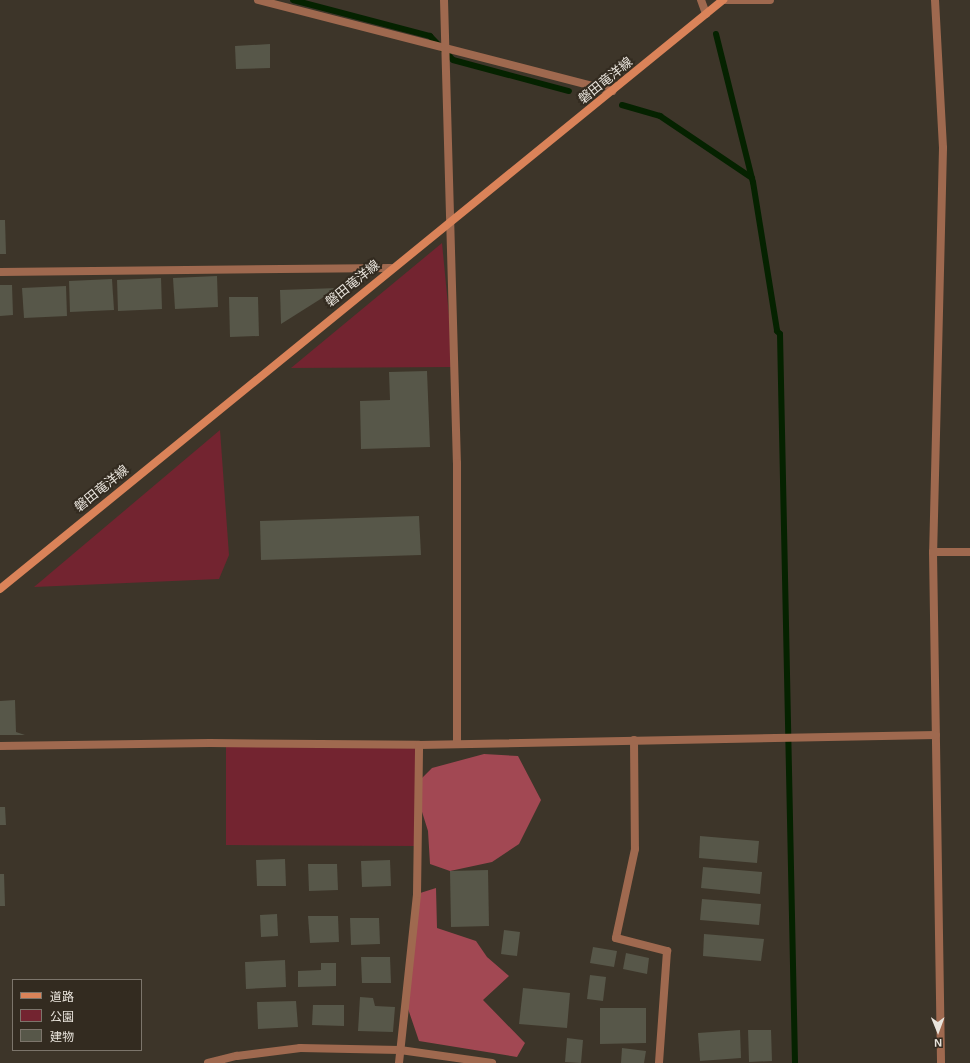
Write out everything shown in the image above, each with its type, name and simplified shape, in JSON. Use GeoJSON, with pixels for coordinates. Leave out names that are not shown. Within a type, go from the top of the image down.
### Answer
{"type":"FeatureCollection","features":[{"type":"Feature","properties":{"kind":"main road","name":"磐田竜洋線"},"geometry":{"type":"LineString","coordinates":[[0,589],[391,268],[613,91],[723,0]]}},
{"type":"Feature","properties":{"kind":"street"},"geometry":{"type":"LineString","coordinates":[[258,0],[613,91]]}},
{"type":"Feature","properties":{"kind":"street"},"geometry":{"type":"LineString","coordinates":[[444,0],[449,223],[457,464],[457,743]]}},
{"type":"Feature","properties":{"kind":"street"},"geometry":{"type":"LineString","coordinates":[[701,0],[706,14]]}},
{"type":"Feature","properties":{"kind":"street"},"geometry":{"type":"LineString","coordinates":[[723,0],[770,0]]}},
{"type":"Feature","properties":{"kind":"street"},"geometry":{"type":"LineString","coordinates":[[935,0],[943,148],[932,552],[941,1063]]}},
{"type":"Feature","properties":{"kind":"street"},"geometry":{"type":"LineString","coordinates":[[0,272],[391,268]]}},
{"type":"Feature","properties":{"kind":"street"},"geometry":{"type":"LineString","coordinates":[[932,552],[970,552]]}},
{"type":"Feature","properties":{"kind":"street"},"geometry":{"type":"LineString","coordinates":[[0,746],[210,742],[419,745],[457,743],[936,735]]}},
{"type":"Feature","properties":{"kind":"street"},"geometry":{"type":"LineString","coordinates":[[634,740],[635,849],[616,938],[667,951],[659,1063]]}},
{"type":"Feature","properties":{"kind":"street"},"geometry":{"type":"LineString","coordinates":[[399,1063],[417,894],[419,745]]}},
{"type":"Feature","properties":{"kind":"street"},"geometry":{"type":"LineString","coordinates":[[208,1063],[300,1048],[400,1050],[492,1063]]}},
{"type":"Feature","properties":{"kind":"green space"},"geometry":{"type":"Polygon","coordinates":[[[442,243],[454,367],[291,368],[442,243]]]}},
{"type":"Feature","properties":{"kind":"green space"},"geometry":{"type":"Polygon","coordinates":[[[220,430],[229,555],[219,579],[34,587],[220,430]]]}},
{"type":"Feature","properties":{"kind":"green space"},"geometry":{"type":"Polygon","coordinates":[[[226,743],[419,745],[417,846],[226,845],[226,743]]]}},
{"type":"Feature","properties":{"kind":"shaded area"},"geometry":{"type":"Polygon","coordinates":[[[484,754],[518,756],[541,800],[519,844],[492,862],[450,871],[430,864],[428,831],[418,799],[419,781],[432,768],[484,754]]]}},
{"type":"Feature","properties":{"kind":"shaded area"},"geometry":{"type":"Polygon","coordinates":[[[436,888],[437,928],[476,941],[487,957],[509,976],[483,1000],[525,1043],[517,1057],[419,1041],[405,1000],[417,894],[436,888]]]}},
{"type":"Feature","properties":{"kind":"building"},"geometry":{"type":"Polygon","coordinates":[[[270,44],[270,68],[236,69],[235,46],[270,44]]]}},
{"type":"Feature","properties":{"kind":"building"},"geometry":{"type":"Polygon","coordinates":[[[0,220],[5,220],[6,254],[0,254],[0,220]]]}},
{"type":"Feature","properties":{"kind":"building"},"geometry":{"type":"Polygon","coordinates":[[[217,276],[218,307],[175,309],[173,278],[217,276]]]}},
{"type":"Feature","properties":{"kind":"building"},"geometry":{"type":"Polygon","coordinates":[[[161,278],[162,309],[118,311],[117,280],[161,278]]]}},
{"type":"Feature","properties":{"kind":"building"},"geometry":{"type":"Polygon","coordinates":[[[112,279],[114,310],[70,312],[69,281],[112,279]]]}},
{"type":"Feature","properties":{"kind":"building"},"geometry":{"type":"Polygon","coordinates":[[[0,285],[12,285],[13,315],[0,316],[0,285]]]}},
{"type":"Feature","properties":{"kind":"building"},"geometry":{"type":"Polygon","coordinates":[[[66,286],[67,316],[24,318],[22,288],[66,286]]]}},
{"type":"Feature","properties":{"kind":"building"},"geometry":{"type":"Polygon","coordinates":[[[338,288],[281,324],[280,290],[338,288]]]}},
{"type":"Feature","properties":{"kind":"building"},"geometry":{"type":"Polygon","coordinates":[[[229,297],[258,297],[259,336],[230,337],[229,297]]]}},
{"type":"Feature","properties":{"kind":"building"},"geometry":{"type":"Polygon","coordinates":[[[427,371],[430,447],[361,449],[360,401],[390,400],[389,372],[427,371]]]}},
{"type":"Feature","properties":{"kind":"building"},"geometry":{"type":"Polygon","coordinates":[[[419,516],[421,555],[261,560],[260,521],[419,516]]]}},
{"type":"Feature","properties":{"kind":"building"},"geometry":{"type":"Polygon","coordinates":[[[15,700],[16,732],[25,735],[0,735],[0,701],[15,700]]]}},
{"type":"Feature","properties":{"kind":"building"},"geometry":{"type":"Polygon","coordinates":[[[0,807],[5,807],[6,825],[0,825],[0,807]]]}},
{"type":"Feature","properties":{"kind":"building"},"geometry":{"type":"Polygon","coordinates":[[[700,836],[759,841],[757,863],[699,858],[700,836]]]}},
{"type":"Feature","properties":{"kind":"building"},"geometry":{"type":"Polygon","coordinates":[[[285,859],[286,886],[257,886],[256,860],[285,859]]]}},
{"type":"Feature","properties":{"kind":"building"},"geometry":{"type":"Polygon","coordinates":[[[390,860],[391,886],[362,887],[361,861],[390,860]]]}},
{"type":"Feature","properties":{"kind":"building"},"geometry":{"type":"Polygon","coordinates":[[[308,864],[337,864],[338,890],[309,891],[308,864]]]}},
{"type":"Feature","properties":{"kind":"building"},"geometry":{"type":"Polygon","coordinates":[[[703,867],[762,872],[760,894],[701,888],[703,867]]]}},
{"type":"Feature","properties":{"kind":"building"},"geometry":{"type":"Polygon","coordinates":[[[488,870],[489,926],[451,927],[450,871],[488,870]]]}},
{"type":"Feature","properties":{"kind":"building"},"geometry":{"type":"Polygon","coordinates":[[[0,874],[4,874],[5,906],[0,906],[0,874]]]}},
{"type":"Feature","properties":{"kind":"building"},"geometry":{"type":"Polygon","coordinates":[[[702,899],[761,904],[759,925],[700,920],[702,899]]]}},
{"type":"Feature","properties":{"kind":"building"},"geometry":{"type":"Polygon","coordinates":[[[277,914],[278,936],[261,937],[260,915],[277,914]]]}},
{"type":"Feature","properties":{"kind":"building"},"geometry":{"type":"Polygon","coordinates":[[[308,916],[338,916],[339,942],[310,943],[308,916]]]}},
{"type":"Feature","properties":{"kind":"building"},"geometry":{"type":"Polygon","coordinates":[[[350,918],[379,918],[380,944],[351,945],[350,918]]]}},
{"type":"Feature","properties":{"kind":"building"},"geometry":{"type":"Polygon","coordinates":[[[504,930],[520,932],[517,956],[501,954],[504,930]]]}},
{"type":"Feature","properties":{"kind":"building"},"geometry":{"type":"Polygon","coordinates":[[[704,934],[764,939],[761,961],[703,956],[704,934]]]}},
{"type":"Feature","properties":{"kind":"building"},"geometry":{"type":"Polygon","coordinates":[[[593,947],[617,951],[614,967],[590,963],[593,947]]]}},
{"type":"Feature","properties":{"kind":"building"},"geometry":{"type":"Polygon","coordinates":[[[626,953],[649,958],[647,974],[623,969],[626,953]]]}},
{"type":"Feature","properties":{"kind":"building"},"geometry":{"type":"Polygon","coordinates":[[[361,957],[390,957],[391,983],[362,983],[361,957]]]}},
{"type":"Feature","properties":{"kind":"building"},"geometry":{"type":"Polygon","coordinates":[[[285,960],[286,987],[246,989],[245,962],[285,960]]]}},
{"type":"Feature","properties":{"kind":"building"},"geometry":{"type":"Polygon","coordinates":[[[321,963],[336,963],[336,986],[298,987],[298,971],[321,970],[321,963]]]}},
{"type":"Feature","properties":{"kind":"building"},"geometry":{"type":"Polygon","coordinates":[[[590,975],[606,977],[603,1001],[587,999],[590,975]]]}},
{"type":"Feature","properties":{"kind":"building"},"geometry":{"type":"Polygon","coordinates":[[[523,988],[570,993],[567,1028],[519,1024],[523,988]]]}},
{"type":"Feature","properties":{"kind":"building"},"geometry":{"type":"Polygon","coordinates":[[[360,997],[373,998],[375,1006],[395,1007],[393,1032],[358,1031],[360,997]]]}},
{"type":"Feature","properties":{"kind":"building"},"geometry":{"type":"Polygon","coordinates":[[[296,1001],[298,1027],[258,1029],[257,1002],[296,1001]]]}},
{"type":"Feature","properties":{"kind":"building"},"geometry":{"type":"Polygon","coordinates":[[[313,1005],[344,1005],[344,1026],[312,1025],[313,1005]]]}},
{"type":"Feature","properties":{"kind":"building"},"geometry":{"type":"Polygon","coordinates":[[[600,1008],[646,1008],[646,1043],[600,1044],[600,1008]]]}},
{"type":"Feature","properties":{"kind":"building"},"geometry":{"type":"Polygon","coordinates":[[[740,1030],[741,1058],[700,1061],[698,1033],[740,1030]]]}},
{"type":"Feature","properties":{"kind":"building"},"geometry":{"type":"Polygon","coordinates":[[[748,1030],[771,1030],[772,1061],[749,1062],[748,1030]]]}},
{"type":"Feature","properties":{"kind":"building"},"geometry":{"type":"Polygon","coordinates":[[[567,1038],[583,1040],[581,1063],[565,1062],[567,1038]]]}},
{"type":"Feature","properties":{"kind":"building"},"geometry":{"type":"Polygon","coordinates":[[[622,1048],[646,1051],[644,1063],[621,1063],[622,1048]]]}},
{"type":"Feature","properties":{"kind":"waterway"},"geometry":{"type":"LineString","coordinates":[[293,0],[430,36],[453,60],[569,91]]}},
{"type":"Feature","properties":{"kind":"waterway"},"geometry":{"type":"LineString","coordinates":[[716,34],[753,182],[777,331],[780,334],[795,1063]]}},
{"type":"Feature","properties":{"kind":"waterway"},"geometry":{"type":"LineString","coordinates":[[622,105],[660,116],[752,178]]}}]}
